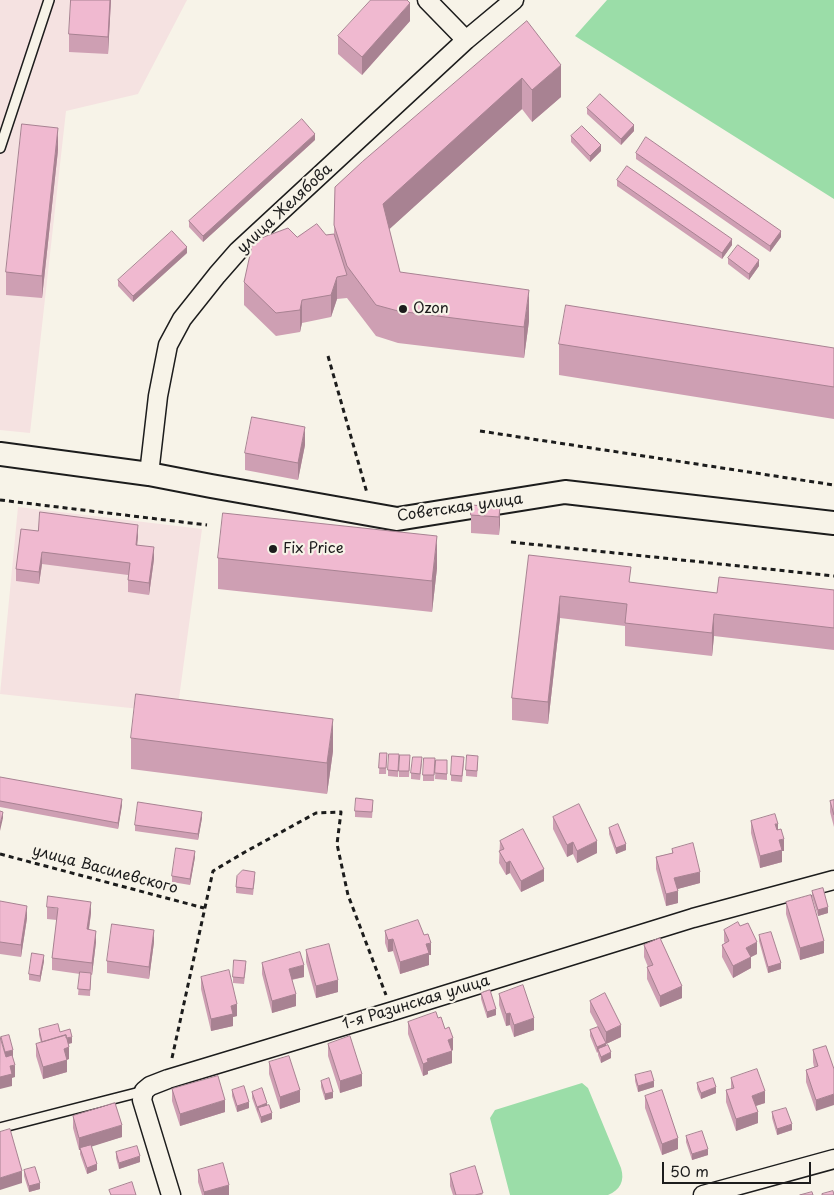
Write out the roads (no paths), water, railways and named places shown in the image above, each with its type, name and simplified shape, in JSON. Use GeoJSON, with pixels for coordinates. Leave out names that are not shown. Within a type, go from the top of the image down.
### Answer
{"type":"FeatureCollection","features":[{"type":"Feature","properties":{"kind":"street"},"geometry":{"type":"LineString","coordinates":[[427,0],[466,40]]}},
{"type":"Feature","properties":{"kind":"street","name":"улица Желябова"},"geometry":{"type":"LineString","coordinates":[[149,474],[158,396],[168,345],[182,318],[238,252],[466,40],[514,0]]}},
{"type":"Feature","properties":{"kind":"street","name":"Советская улица"},"geometry":{"type":"LineString","coordinates":[[0,454],[149,474],[398,519],[565,492],[834,523]]}},
{"type":"Feature","properties":{"kind":"street","name":"1-я Разинская улица"},"geometry":{"type":"LineString","coordinates":[[144,1091],[150,1086],[168,1079],[693,918],[834,880]]}},
{"type":"Feature","properties":{"kind":"street"},"geometry":{"type":"LineString","coordinates":[[144,1091],[142,1100],[171,1195]]}},
{"type":"Feature","properties":{"kind":"street"},"geometry":{"type":"LineString","coordinates":[[702,1195],[834,1159]]}},
{"type":"Feature","properties":{"kind":"lane"},"geometry":{"type":"LineString","coordinates":[[0,148],[49,0]]}},
{"type":"Feature","properties":{"kind":"lane","name":"1-я Разинская улица"},"geometry":{"type":"LineString","coordinates":[[0,1128],[144,1091]]}},
{"type":"Feature","properties":{"kind":"place","name":"Ozon"},"geometry":{"type":"Point","coordinates":[403,309]}},
{"type":"Feature","properties":{"kind":"place","name":"Fix Price"},"geometry":{"type":"Point","coordinates":[273,549]}}]}
